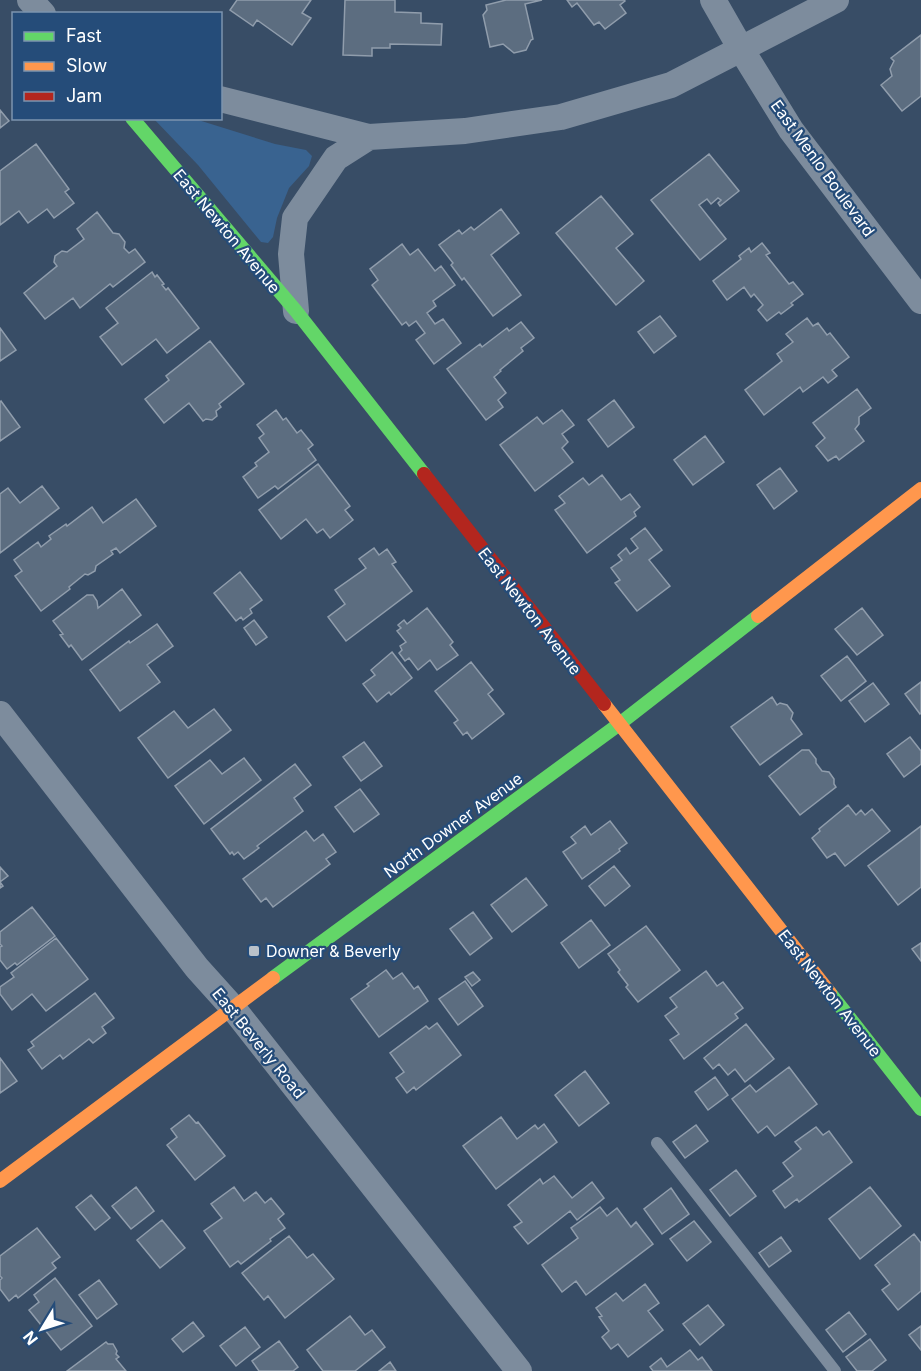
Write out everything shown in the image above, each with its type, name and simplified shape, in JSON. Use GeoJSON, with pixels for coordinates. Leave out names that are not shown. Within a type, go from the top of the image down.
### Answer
{"type":"FeatureCollection","features":[{"type":"Feature","properties":{"kind":"street"},"geometry":{"type":"LineString","coordinates":[[30,0],[41,12]]}},
{"type":"Feature","properties":{"kind":"street","name":"East Menlo Boulevard"},"geometry":{"type":"LineString","coordinates":[[712,0],[791,130],[921,301]]}},
{"type":"Feature","properties":{"kind":"street"},"geometry":{"type":"LineString","coordinates":[[222,99],[369,136],[465,131],[561,117],[671,85],[836,0]]}},
{"type":"Feature","properties":{"kind":"street","name":"East Newton Avenue"},"geometry":{"type":"LineString","coordinates":[[134,120],[296,311],[921,1109]]}},
{"type":"Feature","properties":{"kind":"street"},"geometry":{"type":"LineString","coordinates":[[296,311],[291,254],[295,218],[336,158],[369,136]]}},
{"type":"Feature","properties":{"kind":"street","name":"North Downer Avenue"},"geometry":{"type":"LineString","coordinates":[[0,1181],[618,724],[921,489]]}},
{"type":"Feature","properties":{"kind":"street","name":"East Beverly Road"},"geometry":{"type":"LineString","coordinates":[[0,714],[197,968],[233,1008],[519,1371]]}},
{"type":"Feature","properties":{"kind":"lane"},"geometry":{"type":"LineString","coordinates":[[657,1143],[835,1371]]}},
{"type":"Feature","properties":{"kind":"shaded area"},"geometry":{"type":"Polygon","coordinates":[[[155,120],[198,120],[275,144],[306,150],[312,156],[309,166],[289,188],[277,218],[273,237],[268,243],[261,242],[198,165],[155,120]]]}},
{"type":"Feature","properties":{"kind":"building"},"geometry":{"type":"Polygon","coordinates":[[[237,0],[311,0],[302,13],[311,18],[292,45],[257,20],[253,26],[230,10],[237,0]]]}},
{"type":"Feature","properties":{"kind":"building"},"geometry":{"type":"Polygon","coordinates":[[[345,0],[395,0],[395,12],[421,13],[421,23],[442,24],[441,45],[390,44],[390,48],[372,48],[372,56],[343,55],[345,0]]]}},
{"type":"Feature","properties":{"kind":"building"},"geometry":{"type":"Polygon","coordinates":[[[506,0],[542,0],[525,4],[533,39],[526,50],[514,53],[503,44],[490,47],[483,15],[487,10],[486,5],[506,0]]]}},
{"type":"Feature","properties":{"kind":"building"},"geometry":{"type":"Polygon","coordinates":[[[567,0],[624,0],[620,5],[626,13],[605,29],[599,22],[594,25],[577,3],[572,7],[567,0]]]}},
{"type":"Feature","properties":{"kind":"building"},"geometry":{"type":"Polygon","coordinates":[[[921,35],[921,96],[902,111],[881,85],[892,76],[890,69],[894,61],[891,58],[921,35]]]}},
{"type":"Feature","properties":{"kind":"building"},"geometry":{"type":"Polygon","coordinates":[[[0,110],[9,121],[0,128],[0,110]]]}},
{"type":"Feature","properties":{"kind":"building"},"geometry":{"type":"Polygon","coordinates":[[[36,144],[69,189],[65,192],[74,203],[54,218],[47,209],[28,223],[19,211],[0,225],[0,171],[36,144]]]}},
{"type":"Feature","properties":{"kind":"building"},"geometry":{"type":"Polygon","coordinates":[[[709,154],[739,191],[720,206],[718,203],[721,200],[718,198],[711,204],[707,199],[699,205],[726,239],[700,260],[651,200],[709,154]]]}},
{"type":"Feature","properties":{"kind":"building"},"geometry":{"type":"Polygon","coordinates":[[[601,196],[633,234],[616,248],[644,281],[616,305],[556,233],[601,196]]]}},
{"type":"Feature","properties":{"kind":"building"},"geometry":{"type":"Polygon","coordinates":[[[501,209],[519,233],[491,255],[521,295],[493,316],[464,278],[462,280],[451,265],[453,263],[439,245],[459,230],[462,234],[471,227],[474,230],[501,209]]]}},
{"type":"Feature","properties":{"kind":"building"},"geometry":{"type":"Polygon","coordinates":[[[97,212],[113,233],[119,234],[125,242],[124,248],[129,253],[135,249],[145,262],[113,287],[110,284],[80,308],[73,298],[45,319],[24,293],[57,266],[54,262],[55,256],[62,251],[67,252],[84,239],[77,229],[97,212]]]}},
{"type":"Feature","properties":{"kind":"building"},"geometry":{"type":"Polygon","coordinates":[[[762,243],[770,253],[766,255],[789,284],[793,282],[803,294],[781,314],[779,312],[767,321],[758,310],[763,305],[754,294],[751,297],[744,287],[727,300],[713,281],[741,259],[739,256],[749,248],[751,252],[762,243]]]}},
{"type":"Feature","properties":{"kind":"building"},"geometry":{"type":"Polygon","coordinates":[[[402,244],[410,255],[418,249],[435,271],[441,266],[455,285],[433,301],[436,306],[427,313],[435,324],[443,319],[461,343],[434,364],[416,340],[425,333],[416,321],[409,326],[406,322],[402,325],[372,285],[378,280],[370,269],[402,244]]]}},
{"type":"Feature","properties":{"kind":"building"},"geometry":{"type":"Polygon","coordinates":[[[152,272],[164,284],[162,285],[166,290],[168,288],[199,328],[167,353],[156,339],[122,365],[100,337],[118,323],[106,308],[152,272]]]}},
{"type":"Feature","properties":{"kind":"building"},"geometry":{"type":"Polygon","coordinates":[[[660,316],[676,336],[654,353],[638,332],[660,316]]]}},
{"type":"Feature","properties":{"kind":"building"},"geometry":{"type":"Polygon","coordinates":[[[807,318],[813,326],[818,323],[827,335],[830,333],[849,357],[832,370],[837,376],[828,383],[823,377],[803,392],[800,387],[764,415],[745,390],[782,361],[777,354],[793,342],[786,334],[807,318]]]}},
{"type":"Feature","properties":{"kind":"building"},"geometry":{"type":"Polygon","coordinates":[[[521,322],[534,338],[521,348],[523,351],[494,377],[506,393],[498,400],[503,407],[486,420],[447,369],[480,344],[482,347],[507,328],[509,331],[521,322]]]}},
{"type":"Feature","properties":{"kind":"building"},"geometry":{"type":"Polygon","coordinates":[[[0,328],[16,350],[0,361],[0,328]]]}},
{"type":"Feature","properties":{"kind":"building"},"geometry":{"type":"Polygon","coordinates":[[[210,341],[244,384],[219,404],[221,407],[216,411],[217,416],[212,420],[203,421],[189,403],[164,423],[145,399],[169,380],[166,376],[210,341]]]}},
{"type":"Feature","properties":{"kind":"building"},"geometry":{"type":"Polygon","coordinates":[[[857,389],[871,408],[859,417],[859,424],[855,429],[864,441],[839,460],[836,456],[828,461],[816,446],[825,438],[813,423],[857,389]]]}},
{"type":"Feature","properties":{"kind":"building"},"geometry":{"type":"Polygon","coordinates":[[[614,400],[634,427],[608,447],[588,420],[614,400]]]}},
{"type":"Feature","properties":{"kind":"building"},"geometry":{"type":"Polygon","coordinates":[[[0,402],[20,427],[0,441],[0,402]]]}},
{"type":"Feature","properties":{"kind":"building"},"geometry":{"type":"Polygon","coordinates":[[[276,410],[283,420],[286,418],[297,433],[301,430],[313,445],[308,449],[316,460],[278,489],[275,486],[258,498],[243,477],[269,452],[259,438],[264,434],[257,425],[276,410]]]}},
{"type":"Feature","properties":{"kind":"building"},"geometry":{"type":"Polygon","coordinates":[[[562,410],[574,425],[562,434],[568,442],[562,448],[573,462],[535,491],[500,445],[537,417],[543,424],[562,410]]]}},
{"type":"Feature","properties":{"kind":"building"},"geometry":{"type":"Polygon","coordinates":[[[705,436],[724,462],[693,485],[674,460],[705,436]]]}},
{"type":"Feature","properties":{"kind":"building"},"geometry":{"type":"Polygon","coordinates":[[[318,464],[350,506],[345,510],[353,520],[330,538],[323,529],[317,533],[306,519],[281,539],[259,510],[318,464]]]}},
{"type":"Feature","properties":{"kind":"building"},"geometry":{"type":"Polygon","coordinates":[[[780,468],[797,491],[774,509],[757,485],[780,468]]]}},
{"type":"Feature","properties":{"kind":"building"},"geometry":{"type":"Polygon","coordinates":[[[602,475],[621,500],[630,494],[640,507],[634,512],[636,516],[587,553],[555,510],[565,503],[559,496],[583,478],[589,485],[602,475]]]}},
{"type":"Feature","properties":{"kind":"building"},"geometry":{"type":"Polygon","coordinates":[[[42,486],[59,508],[0,553],[0,494],[8,488],[20,503],[42,486]]]}},
{"type":"Feature","properties":{"kind":"building"},"geometry":{"type":"Polygon","coordinates":[[[136,499],[156,526],[120,553],[116,548],[111,551],[113,554],[96,566],[95,571],[88,575],[85,574],[69,587],[70,589],[41,611],[15,576],[22,571],[14,560],[38,542],[41,547],[51,539],[49,536],[92,507],[103,523],[136,499]]]}},
{"type":"Feature","properties":{"kind":"building"},"geometry":{"type":"Polygon","coordinates":[[[645,528],[662,550],[649,560],[670,586],[637,611],[615,583],[620,580],[611,568],[622,560],[618,555],[626,548],[630,554],[638,548],[631,539],[645,528]]]}},
{"type":"Feature","properties":{"kind":"building"},"geometry":{"type":"Polygon","coordinates":[[[374,548],[379,555],[387,549],[396,562],[392,564],[412,591],[346,641],[328,617],[345,604],[335,590],[366,568],[359,559],[374,548]]]}},
{"type":"Feature","properties":{"kind":"building"},"geometry":{"type":"Polygon","coordinates":[[[240,572],[262,600],[250,609],[252,613],[243,620],[241,617],[236,621],[214,593],[240,572]]]}},
{"type":"Feature","properties":{"kind":"building"},"geometry":{"type":"Polygon","coordinates":[[[122,589],[141,615],[82,660],[60,635],[63,634],[53,621],[87,595],[93,595],[98,608],[122,589]]]}},
{"type":"Feature","properties":{"kind":"building"},"geometry":{"type":"Polygon","coordinates":[[[427,608],[453,642],[450,645],[458,655],[437,670],[430,660],[418,670],[409,658],[405,661],[399,653],[402,650],[400,646],[406,642],[397,631],[401,628],[398,625],[404,620],[407,624],[427,608]]]}},
{"type":"Feature","properties":{"kind":"building"},"geometry":{"type":"Polygon","coordinates":[[[862,608],[883,635],[857,655],[835,629],[862,608]]]}},
{"type":"Feature","properties":{"kind":"building"},"geometry":{"type":"Polygon","coordinates":[[[254,620],[267,637],[256,645],[244,628],[254,620]]]}},
{"type":"Feature","properties":{"kind":"building"},"geometry":{"type":"Polygon","coordinates":[[[157,624],[173,646],[147,665],[160,682],[120,711],[90,670],[129,641],[130,643],[157,624]]]}},
{"type":"Feature","properties":{"kind":"building"},"geometry":{"type":"Polygon","coordinates":[[[392,652],[412,678],[391,695],[389,692],[377,702],[363,684],[375,675],[371,670],[392,652]]]}},
{"type":"Feature","properties":{"kind":"building"},"geometry":{"type":"Polygon","coordinates":[[[847,656],[866,681],[841,701],[821,676],[847,656]]]}},
{"type":"Feature","properties":{"kind":"building"},"geometry":{"type":"Polygon","coordinates":[[[471,662],[493,690],[488,694],[504,714],[472,739],[467,732],[463,735],[454,723],[458,720],[435,691],[471,662]]]}},
{"type":"Feature","properties":{"kind":"building"},"geometry":{"type":"Polygon","coordinates":[[[921,682],[921,713],[920,714],[905,694],[921,682]]]}},
{"type":"Feature","properties":{"kind":"building"},"geometry":{"type":"Polygon","coordinates":[[[873,683],[889,704],[865,722],[849,701],[873,683]]]}},
{"type":"Feature","properties":{"kind":"building"},"geometry":{"type":"Polygon","coordinates":[[[772,697],[777,705],[780,703],[787,705],[793,713],[791,719],[802,734],[760,765],[731,727],[772,697]]]}},
{"type":"Feature","properties":{"kind":"building"},"geometry":{"type":"Polygon","coordinates":[[[214,709],[231,730],[168,778],[138,738],[174,711],[188,728],[214,709]]]}},
{"type":"Feature","properties":{"kind":"building"},"geometry":{"type":"Polygon","coordinates":[[[910,737],[921,751],[921,764],[904,777],[887,754],[910,737]]]}},
{"type":"Feature","properties":{"kind":"building"},"geometry":{"type":"Polygon","coordinates":[[[364,742],[382,766],[361,781],[343,757],[364,742]]]}},
{"type":"Feature","properties":{"kind":"building"},"geometry":{"type":"Polygon","coordinates":[[[802,750],[809,750],[822,771],[829,772],[836,787],[800,815],[769,776],[802,750]]]}},
{"type":"Feature","properties":{"kind":"building"},"geometry":{"type":"Polygon","coordinates":[[[244,758],[261,780],[204,824],[175,786],[210,760],[222,774],[244,758]]]}},
{"type":"Feature","properties":{"kind":"building"},"geometry":{"type":"Polygon","coordinates":[[[295,764],[311,785],[294,798],[303,811],[257,846],[259,848],[244,859],[238,852],[234,855],[232,852],[230,854],[211,829],[295,764]]]}},
{"type":"Feature","properties":{"kind":"building"},"geometry":{"type":"Polygon","coordinates":[[[360,789],[379,814],[354,832],[335,807],[360,789]]]}},
{"type":"Feature","properties":{"kind":"building"},"geometry":{"type":"Polygon","coordinates":[[[848,805],[856,815],[861,810],[865,815],[872,809],[890,831],[845,866],[835,853],[827,858],[812,838],[820,831],[819,829],[848,805]]]}},
{"type":"Feature","properties":{"kind":"building"},"geometry":{"type":"Polygon","coordinates":[[[610,821],[627,843],[619,849],[620,851],[582,879],[563,852],[576,843],[571,837],[585,826],[591,835],[610,821]]]}},
{"type":"Feature","properties":{"kind":"building"},"geometry":{"type":"Polygon","coordinates":[[[921,826],[921,887],[898,905],[868,866],[921,826]]]}},
{"type":"Feature","properties":{"kind":"building"},"geometry":{"type":"Polygon","coordinates":[[[306,831],[314,841],[323,834],[336,852],[326,859],[330,864],[273,907],[266,898],[261,902],[243,879],[306,831]]]}},
{"type":"Feature","properties":{"kind":"building"},"geometry":{"type":"Polygon","coordinates":[[[614,866],[630,886],[605,906],[589,886],[614,866]]]}},
{"type":"Feature","properties":{"kind":"building"},"geometry":{"type":"Polygon","coordinates":[[[0,867],[8,876],[0,882],[0,867]]]}},
{"type":"Feature","properties":{"kind":"building"},"geometry":{"type":"Polygon","coordinates":[[[526,878],[547,905],[512,932],[491,905],[526,878]]]}},
{"type":"Feature","properties":{"kind":"building"},"geometry":{"type":"Polygon","coordinates":[[[32,907],[55,936],[17,965],[15,963],[7,969],[0,960],[0,947],[2,946],[0,932],[32,907]]]}},
{"type":"Feature","properties":{"kind":"building"},"geometry":{"type":"Polygon","coordinates":[[[473,912],[492,938],[470,955],[450,929],[473,912]]]}},
{"type":"Feature","properties":{"kind":"building"},"geometry":{"type":"Polygon","coordinates":[[[591,920],[610,945],[579,968],[561,943],[591,920]]]}},
{"type":"Feature","properties":{"kind":"building"},"geometry":{"type":"Polygon","coordinates":[[[646,926],[680,970],[638,1002],[626,987],[628,985],[618,972],[620,970],[608,954],[646,926]]]}},
{"type":"Feature","properties":{"kind":"building"},"geometry":{"type":"Polygon","coordinates":[[[56,938],[88,979],[46,1011],[32,994],[12,1010],[0,994],[0,987],[14,977],[11,973],[56,938]]]}},
{"type":"Feature","properties":{"kind":"building"},"geometry":{"type":"Polygon","coordinates":[[[921,943],[921,961],[912,949],[921,943]]]}},
{"type":"Feature","properties":{"kind":"building"},"geometry":{"type":"Polygon","coordinates":[[[386,970],[393,979],[402,973],[414,989],[418,986],[428,1001],[379,1037],[351,999],[386,970]]]}},
{"type":"Feature","properties":{"kind":"building"},"geometry":{"type":"Polygon","coordinates":[[[706,971],[717,986],[723,982],[743,1008],[735,1014],[738,1018],[684,1059],[670,1040],[679,1034],[665,1016],[677,1007],[670,998],[706,971]]]}},
{"type":"Feature","properties":{"kind":"building"},"geometry":{"type":"Polygon","coordinates":[[[473,972],[480,980],[472,986],[465,977],[473,972]]]}},
{"type":"Feature","properties":{"kind":"building"},"geometry":{"type":"Polygon","coordinates":[[[465,981],[483,1006],[458,1025],[439,999],[465,981]]]}},
{"type":"Feature","properties":{"kind":"building"},"geometry":{"type":"Polygon","coordinates":[[[95,993],[114,1018],[102,1027],[106,1033],[93,1043],[89,1039],[63,1059],[60,1055],[42,1069],[28,1050],[34,1046],[31,1042],[95,993]]]}},
{"type":"Feature","properties":{"kind":"building"},"geometry":{"type":"Polygon","coordinates":[[[437,1023],[461,1055],[416,1090],[414,1087],[407,1093],[396,1078],[404,1072],[390,1053],[426,1026],[429,1029],[437,1023]]]}},
{"type":"Feature","properties":{"kind":"building"},"geometry":{"type":"Polygon","coordinates":[[[746,1024],[774,1059],[745,1082],[735,1069],[728,1075],[719,1064],[713,1069],[704,1058],[746,1024]]]}},
{"type":"Feature","properties":{"kind":"building"},"geometry":{"type":"Polygon","coordinates":[[[0,1058],[17,1081],[0,1093],[0,1058]]]}},
{"type":"Feature","properties":{"kind":"building"},"geometry":{"type":"Polygon","coordinates":[[[789,1067],[817,1104],[775,1136],[767,1126],[758,1133],[732,1099],[750,1085],[756,1092],[789,1067]]]}},
{"type":"Feature","properties":{"kind":"building"},"geometry":{"type":"Polygon","coordinates":[[[585,1071],[609,1103],[579,1126],[555,1095],[585,1071]]]}},
{"type":"Feature","properties":{"kind":"building"},"geometry":{"type":"Polygon","coordinates":[[[715,1077],[728,1095],[708,1110],[695,1092],[715,1077]]]}},
{"type":"Feature","properties":{"kind":"building"},"geometry":{"type":"Polygon","coordinates":[[[189,1115],[196,1123],[198,1122],[225,1156],[195,1180],[167,1145],[177,1137],[171,1129],[189,1115]]]}},
{"type":"Feature","properties":{"kind":"building"},"geometry":{"type":"Polygon","coordinates":[[[501,1117],[517,1139],[535,1125],[538,1129],[544,1124],[557,1142],[496,1189],[463,1146],[501,1117]]]}},
{"type":"Feature","properties":{"kind":"building"},"geometry":{"type":"Polygon","coordinates":[[[696,1125],[708,1141],[685,1158],[673,1142],[696,1125]]]}},
{"type":"Feature","properties":{"kind":"building"},"geometry":{"type":"Polygon","coordinates":[[[816,1127],[823,1135],[829,1131],[852,1162],[799,1202],[797,1199],[785,1208],[773,1191],[793,1176],[783,1163],[801,1149],[795,1142],[816,1127]]]}},
{"type":"Feature","properties":{"kind":"building"},"geometry":{"type":"Polygon","coordinates":[[[736,1170],[756,1196],[730,1216],[710,1190],[736,1170]]]}},
{"type":"Feature","properties":{"kind":"building"},"geometry":{"type":"Polygon","coordinates":[[[554,1176],[572,1198],[592,1182],[604,1198],[577,1220],[570,1211],[528,1244],[514,1227],[522,1222],[508,1205],[540,1179],[543,1184],[554,1176]]]}},
{"type":"Feature","properties":{"kind":"building"},"geometry":{"type":"Polygon","coordinates":[[[136,1187],[154,1211],[131,1229],[112,1206],[136,1187]]]}},
{"type":"Feature","properties":{"kind":"building"},"geometry":{"type":"Polygon","coordinates":[[[234,1187],[244,1201],[256,1192],[265,1203],[271,1198],[284,1214],[278,1219],[285,1228],[241,1264],[238,1261],[230,1267],[204,1231],[222,1218],[211,1204],[234,1187]]]}},
{"type":"Feature","properties":{"kind":"building"},"geometry":{"type":"Polygon","coordinates":[[[870,1187],[901,1226],[860,1259],[829,1219],[870,1187]]]}},
{"type":"Feature","properties":{"kind":"building"},"geometry":{"type":"Polygon","coordinates":[[[671,1188],[689,1214],[662,1234],[644,1209],[671,1188]]]}},
{"type":"Feature","properties":{"kind":"building"},"geometry":{"type":"Polygon","coordinates":[[[91,1195],[110,1218],[95,1230],[76,1207],[91,1195]]]}},
{"type":"Feature","properties":{"kind":"building"},"geometry":{"type":"Polygon","coordinates":[[[600,1207],[607,1216],[617,1208],[631,1227],[636,1222],[653,1244],[586,1295],[576,1281],[562,1292],[542,1265],[578,1238],[571,1228],[600,1207]]]}},
{"type":"Feature","properties":{"kind":"building"},"geometry":{"type":"Polygon","coordinates":[[[162,1220],[185,1248],[160,1268],[137,1240],[162,1220]]]}},
{"type":"Feature","properties":{"kind":"building"},"geometry":{"type":"Polygon","coordinates":[[[694,1221],[711,1242],[687,1261],[670,1239],[694,1221]]]}},
{"type":"Feature","properties":{"kind":"building"},"geometry":{"type":"Polygon","coordinates":[[[37,1228],[60,1257],[52,1263],[56,1268],[18,1298],[16,1295],[9,1301],[0,1289],[2,1278],[0,1276],[0,1256],[37,1228]]]}},
{"type":"Feature","properties":{"kind":"building"},"geometry":{"type":"Polygon","coordinates":[[[914,1234],[921,1243],[921,1291],[898,1310],[882,1290],[890,1284],[875,1265],[914,1234]]]}},
{"type":"Feature","properties":{"kind":"building"},"geometry":{"type":"Polygon","coordinates":[[[289,1236],[307,1258],[313,1254],[334,1279],[285,1318],[268,1296],[264,1300],[242,1273],[289,1236]]]}},
{"type":"Feature","properties":{"kind":"building"},"geometry":{"type":"Polygon","coordinates":[[[781,1237],[791,1251],[769,1267],[759,1253],[781,1237]]]}},
{"type":"Feature","properties":{"kind":"building"},"geometry":{"type":"Polygon","coordinates":[[[55,1278],[92,1326],[61,1350],[29,1310],[39,1302],[34,1295],[55,1278]]]}},
{"type":"Feature","properties":{"kind":"building"},"geometry":{"type":"Polygon","coordinates":[[[99,1280],[117,1304],[97,1319],[79,1295],[99,1280]]]}},
{"type":"Feature","properties":{"kind":"building"},"geometry":{"type":"Polygon","coordinates":[[[645,1284],[659,1303],[648,1311],[663,1330],[628,1357],[618,1344],[611,1349],[602,1337],[609,1331],[599,1317],[602,1316],[596,1308],[616,1293],[623,1301],[645,1284]]]}},
{"type":"Feature","properties":{"kind":"building"},"geometry":{"type":"Polygon","coordinates":[[[708,1305],[724,1325],[700,1345],[683,1324],[708,1305]]]}},
{"type":"Feature","properties":{"kind":"building"},"geometry":{"type":"Polygon","coordinates":[[[849,1312],[866,1334],[843,1352],[826,1330],[849,1312]]]}},
{"type":"Feature","properties":{"kind":"building"},"geometry":{"type":"Polygon","coordinates":[[[350,1316],[365,1335],[372,1330],[385,1347],[355,1371],[323,1371],[307,1350],[350,1316]]]}},
{"type":"Feature","properties":{"kind":"building"},"geometry":{"type":"Polygon","coordinates":[[[193,1322],[204,1336],[183,1352],[172,1339],[193,1322]]]}},
{"type":"Feature","properties":{"kind":"building"},"geometry":{"type":"Polygon","coordinates":[[[921,1326],[921,1350],[909,1335],[921,1326]]]}},
{"type":"Feature","properties":{"kind":"building"},"geometry":{"type":"Polygon","coordinates":[[[245,1327],[260,1347],[236,1366],[220,1346],[245,1327]]]}},
{"type":"Feature","properties":{"kind":"building"},"geometry":{"type":"Polygon","coordinates":[[[870,1339],[886,1360],[872,1371],[857,1371],[846,1357],[870,1339]]]}},
{"type":"Feature","properties":{"kind":"building"},"geometry":{"type":"Polygon","coordinates":[[[279,1341],[298,1367],[293,1371],[259,1371],[252,1361],[279,1341]]]}},
{"type":"Feature","properties":{"kind":"building"},"geometry":{"type":"Polygon","coordinates":[[[106,1342],[113,1344],[119,1357],[116,1359],[126,1371],[67,1371],[106,1342]]]}},
{"type":"Feature","properties":{"kind":"building"},"geometry":{"type":"Polygon","coordinates":[[[690,1350],[698,1360],[702,1357],[712,1371],[653,1371],[650,1367],[661,1358],[667,1367],[690,1350]]]}},
{"type":"Feature","properties":{"kind":"building"},"geometry":{"type":"Polygon","coordinates":[[[390,1362],[396,1371],[379,1371],[390,1362]]]}},
{"type":"Feature","properties":{"kind":"traffic: fast"},"geometry":{"type":"LineString","coordinates":[[134,120],[296,311],[424,474]]}},
{"type":"Feature","properties":{"kind":"traffic: fast"},"geometry":{"type":"LineString","coordinates":[[273,978],[618,725],[758,616]]}},
{"type":"Feature","properties":{"kind":"traffic: fast"},"geometry":{"type":"LineString","coordinates":[[830,993],[921,1109]]}},
{"type":"Feature","properties":{"kind":"traffic: slow"},"geometry":{"type":"LineString","coordinates":[[758,616],[921,489]]}},
{"type":"Feature","properties":{"kind":"traffic: slow"},"geometry":{"type":"LineString","coordinates":[[604,704],[830,993]]}},
{"type":"Feature","properties":{"kind":"traffic: slow"},"geometry":{"type":"LineString","coordinates":[[0,1181],[273,978]]}},
{"type":"Feature","properties":{"kind":"traffic: jam"},"geometry":{"type":"LineString","coordinates":[[424,474],[604,704]]}},
{"type":"Feature","properties":{"kind":"place","name":"Downer & Beverly"},"geometry":{"type":"Point","coordinates":[254,951]}}]}
